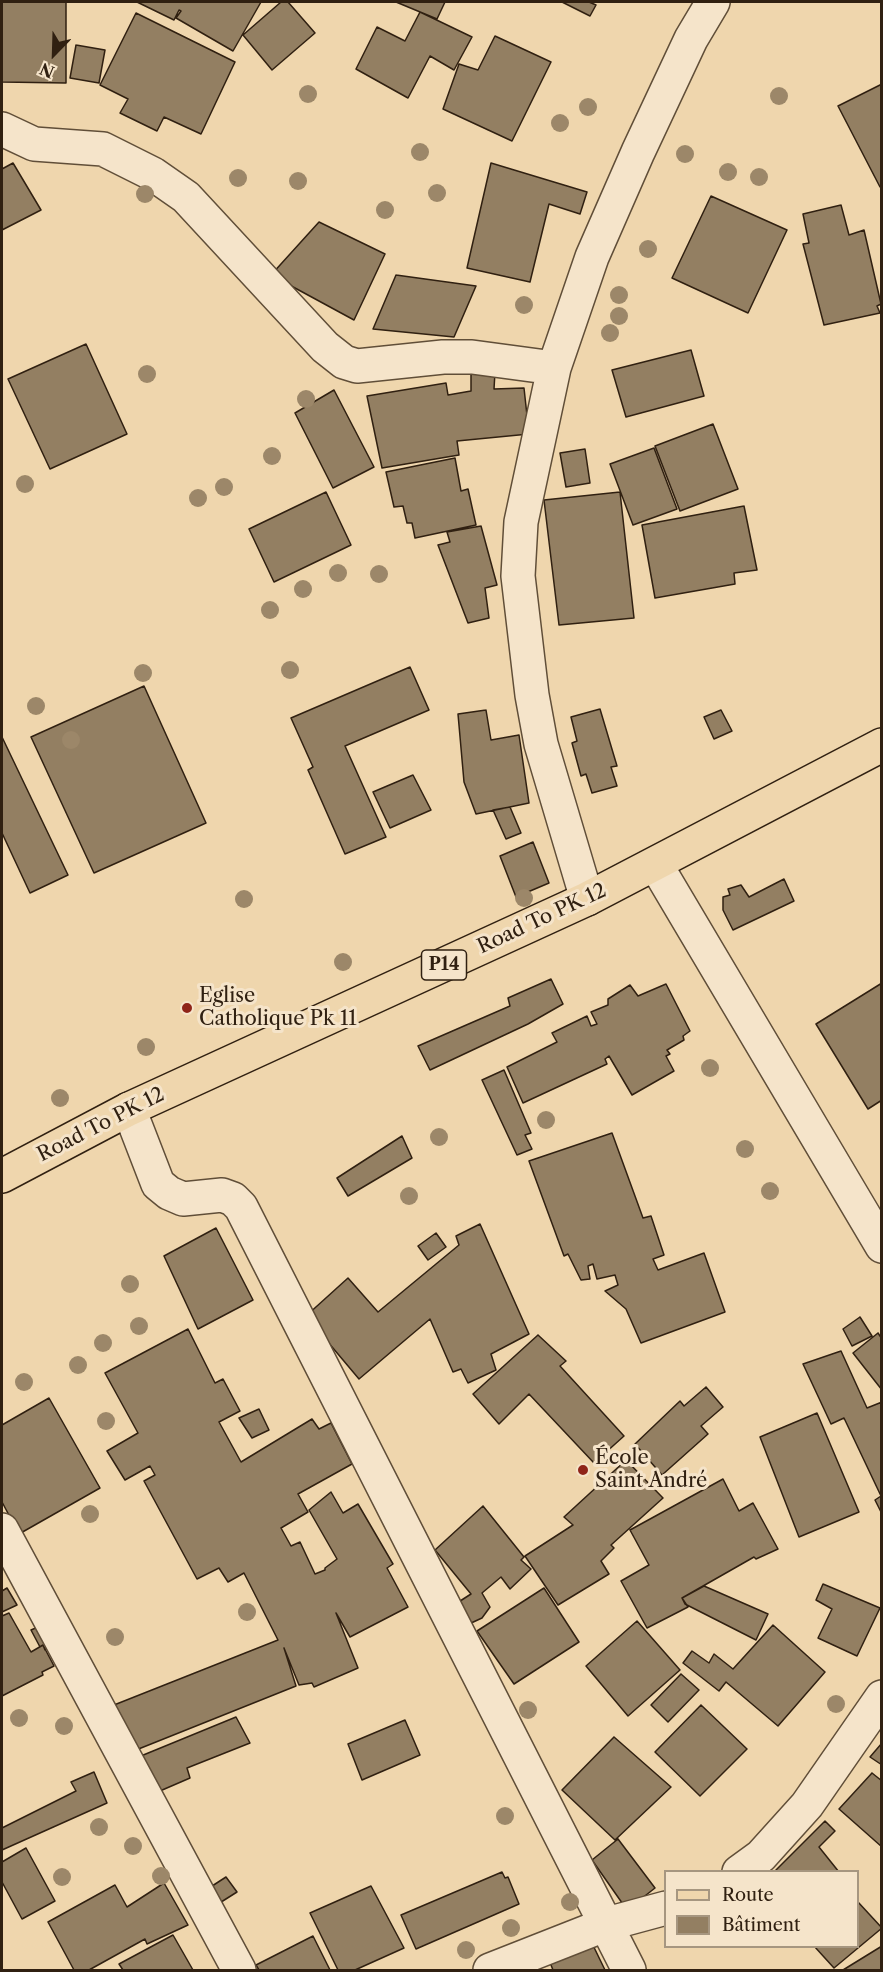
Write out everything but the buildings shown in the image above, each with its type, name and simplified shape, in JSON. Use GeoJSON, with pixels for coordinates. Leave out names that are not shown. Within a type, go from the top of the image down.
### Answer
{"type":"FeatureCollection","features":[{"type":"Feature","properties":{"kind":"main road","name":"Road To PK 12"},"geometry":{"type":"LineString","coordinates":[[2,1176],[129,1109],[587,899],[882,745]]}},
{"type":"Feature","properties":{"kind":"street"},"geometry":{"type":"LineString","coordinates":[[587,899],[542,744],[532,695],[518,576],[520,522],[554,368],[597,246],[687,50],[713,2]]}},
{"type":"Feature","properties":{"kind":"street"},"geometry":{"type":"LineString","coordinates":[[2,129],[34,144],[103,149],[153,174],[186,197],[325,347],[344,362],[357,366],[443,357],[472,357],[554,368]]}},
{"type":"Feature","properties":{"kind":"street"},"geometry":{"type":"LineString","coordinates":[[656,865],[882,1246]]}},
{"type":"Feature","properties":{"kind":"street"},"geometry":{"type":"LineString","coordinates":[[129,1109],[158,1184],[169,1193],[183,1199],[222,1195],[233,1199],[241,1207],[629,1971]]}},
{"type":"Feature","properties":{"kind":"street"},"geometry":{"type":"LineString","coordinates":[[2,1530],[239,1971]]}},
{"type":"Feature","properties":{"kind":"street"},"geometry":{"type":"LineString","coordinates":[[742,1870],[761,1856],[807,1805],[882,1697]]}},
{"type":"Feature","properties":{"kind":"street"},"geometry":{"type":"LineString","coordinates":[[490,1971],[607,1924],[664,1909]]}},
{"type":"Feature","properties":{"kind":"place","name":"Eglise Catholique Pk 11"},"geometry":{"type":"Point","coordinates":[187,1008]}},
{"type":"Feature","properties":{"kind":"place","name":"École Saint André"},"geometry":{"type":"Point","coordinates":[583,1470]}}]}
